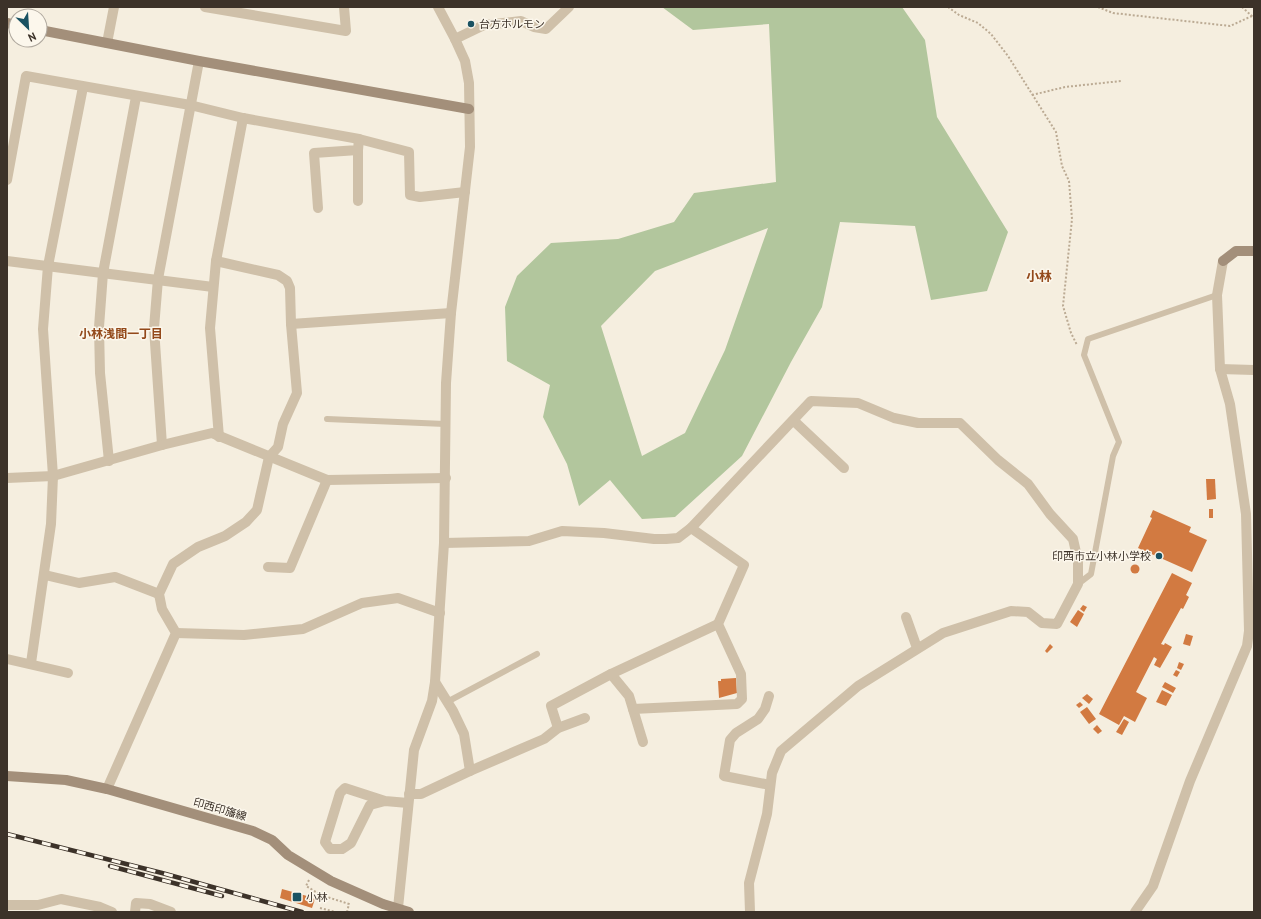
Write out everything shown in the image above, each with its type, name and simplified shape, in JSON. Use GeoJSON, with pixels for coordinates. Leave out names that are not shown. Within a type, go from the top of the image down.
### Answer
{"type":"FeatureCollection","features":[{"type":"Feature","properties":{"kind":"street"},"geometry":{"type":"LineString","coordinates":[[107,43],[114,7]]}},
{"type":"Feature","properties":{"kind":"street"},"geometry":{"type":"LineString","coordinates":[[205,7],[346,31],[344,7]]}},
{"type":"Feature","properties":{"kind":"street"},"geometry":{"type":"LineString","coordinates":[[398,908],[414,750],[432,701],[435,682],[444,543],[446,478],[445,424],[451,313],[470,147],[469,83],[465,61],[456,39],[438,7]]}},
{"type":"Feature","properties":{"kind":"street"},"geometry":{"type":"LineString","coordinates":[[456,39],[484,25],[521,21],[534,27],[546,29],[569,7]]}},
{"type":"Feature","properties":{"kind":"street"},"geometry":{"type":"LineString","coordinates":[[48,32],[199,61],[469,109]]}},
{"type":"Feature","properties":{"kind":"street"},"geometry":{"type":"LineString","coordinates":[[162,445],[154,328],[158,279],[199,61]]}},
{"type":"Feature","properties":{"kind":"street"},"geometry":{"type":"LineString","coordinates":[[7,180],[26,76],[136,97],[190,105],[358,144],[409,152],[410,195],[420,197],[465,192]]}},
{"type":"Feature","properties":{"kind":"street"},"geometry":{"type":"LineString","coordinates":[[31,663],[45,575],[51,524],[53,476],[42,329],[48,266],[83,87]]}},
{"type":"Feature","properties":{"kind":"street"},"geometry":{"type":"LineString","coordinates":[[109,461],[100,374],[99,328],[103,274],[136,97]]}},
{"type":"Feature","properties":{"kind":"street"},"geometry":{"type":"LineString","coordinates":[[219,437],[210,328],[213,287],[216,261],[243,118]]}},
{"type":"Feature","properties":{"kind":"street"},"geometry":{"type":"LineString","coordinates":[[358,144],[358,200]]}},
{"type":"Feature","properties":{"kind":"street"},"geometry":{"type":"LineString","coordinates":[[318,208],[314,153],[358,144]]}},
{"type":"Feature","properties":{"kind":"street"},"geometry":{"type":"LineString","coordinates":[[1135,912],[1153,886],[1190,781],[1247,646],[1249,631],[1246,514],[1230,404],[1220,369],[1217,295],[1223,261],[1236,251],[1254,251]]}},
{"type":"Feature","properties":{"kind":"street"},"geometry":{"type":"LineString","coordinates":[[7,261],[213,287]]}},
{"type":"Feature","properties":{"kind":"street"},"geometry":{"type":"LineString","coordinates":[[176,633],[162,609],[159,594],[173,564],[198,547],[225,536],[246,522],[257,510],[269,457],[278,447],[283,424],[297,393],[291,324],[290,288],[287,280],[278,276],[216,261]]}},
{"type":"Feature","properties":{"kind":"street"},"geometry":{"type":"LineString","coordinates":[[291,324],[451,313]]}},
{"type":"Feature","properties":{"kind":"street"},"geometry":{"type":"LineString","coordinates":[[1220,369],[1254,370]]}},
{"type":"Feature","properties":{"kind":"street"},"geometry":{"type":"LineString","coordinates":[[444,543],[529,541],[562,530],[654,539],[678,538],[692,528],[811,401],[858,403],[894,418],[918,423],[960,423],[998,460],[1028,484],[1050,514],[1073,539],[1078,561],[1078,584],[1057,624],[1042,623],[1028,612],[1011,611],[942,633],[858,686],[786,746],[781,751],[770,784],[767,814],[748,883],[750,912]]}},
{"type":"Feature","properties":{"kind":"street"},"geometry":{"type":"LineString","coordinates":[[794,420],[844,468]]}},
{"type":"Feature","properties":{"kind":"street"},"geometry":{"type":"LineString","coordinates":[[7,478],[53,476],[162,445],[212,434],[327,480],[446,478]]}},
{"type":"Feature","properties":{"kind":"street"},"geometry":{"type":"LineString","coordinates":[[268,567],[290,568],[327,480]]}},
{"type":"Feature","properties":{"kind":"street"},"geometry":{"type":"LineString","coordinates":[[558,728],[551,706],[611,674],[718,624],[744,565],[692,528]]}},
{"type":"Feature","properties":{"kind":"street"},"geometry":{"type":"LineString","coordinates":[[45,575],[79,583],[115,577],[159,594]]}},
{"type":"Feature","properties":{"kind":"street"},"geometry":{"type":"LineString","coordinates":[[176,633],[244,635],[304,629],[362,603],[398,598],[440,613]]}},
{"type":"Feature","properties":{"kind":"street"},"geometry":{"type":"LineString","coordinates":[[906,617],[917,648]]}},
{"type":"Feature","properties":{"kind":"street"},"geometry":{"type":"LineString","coordinates":[[633,709],[738,704],[742,699],[741,674],[718,624]]}},
{"type":"Feature","properties":{"kind":"street"},"geometry":{"type":"LineString","coordinates":[[107,789],[176,633]]}},
{"type":"Feature","properties":{"kind":"street"},"geometry":{"type":"LineString","coordinates":[[7,659],[31,663],[68,673]]}},
{"type":"Feature","properties":{"kind":"street"},"geometry":{"type":"LineString","coordinates":[[611,674],[629,696],[643,742]]}},
{"type":"Feature","properties":{"kind":"street"},"geometry":{"type":"LineString","coordinates":[[435,682],[464,734],[470,771]]}},
{"type":"Feature","properties":{"kind":"street"},"geometry":{"type":"LineString","coordinates":[[769,696],[765,709],[758,719],[736,733],[730,740],[724,776],[770,784]]}},
{"type":"Feature","properties":{"kind":"street"},"geometry":{"type":"LineString","coordinates":[[385,800],[370,806],[350,843],[342,849],[330,849],[325,842],[340,794],[345,788],[385,800],[409,799],[544,739],[558,728],[585,718]]}},
{"type":"Feature","properties":{"kind":"street","name":"印西印旛線"},"geometry":{"type":"LineString","coordinates":[[7,776],[66,780],[107,789],[263,835],[272,840],[288,855],[313,871],[362,895],[409,912]]}},
{"type":"Feature","properties":{"kind":"street"},"geometry":{"type":"LineString","coordinates":[[7,905],[38,905],[61,899],[112,912]]}},
{"type":"Feature","properties":{"kind":"street"},"geometry":{"type":"LineString","coordinates":[[135,912],[136,902],[150,904],[171,912]]}},
{"type":"Feature","properties":{"kind":"lane"},"geometry":{"type":"LineString","coordinates":[[1078,584],[1091,574],[1113,456],[1119,442],[1084,355],[1088,339],[1217,295]]}},
{"type":"Feature","properties":{"kind":"lane"},"geometry":{"type":"LineString","coordinates":[[327,420],[445,424]]}},
{"type":"Feature","properties":{"kind":"lane"},"geometry":{"type":"LineString","coordinates":[[447,702],[537,654]]}},
{"type":"Feature","properties":{"kind":"path"},"geometry":{"type":"LineString","coordinates":[[948,7],[958,14],[978,23],[991,34],[1008,56],[1056,132],[1062,166],[1069,181],[1072,219],[1063,306],[1071,333],[1077,345],[1086,348]]}},
{"type":"Feature","properties":{"kind":"path"},"geometry":{"type":"LineString","coordinates":[[1098,7],[1114,13],[1230,26],[1253,17],[1242,7]]}},
{"type":"Feature","properties":{"kind":"path"},"geometry":{"type":"LineString","coordinates":[[1032,95],[1065,87],[1121,81]]}},
{"type":"Feature","properties":{"kind":"path"},"geometry":{"type":"LineString","coordinates":[[309,880],[306,886],[321,895],[349,904],[347,912]]}},
{"type":"Feature","properties":{"kind":"path"},"geometry":{"type":"LineString","coordinates":[[320,908],[336,912]]}},
{"type":"Feature","properties":{"kind":"green space"},"geometry":{"type":"Polygon","coordinates":[[[662,7],[902,7],[925,40],[937,117],[1008,232],[987,291],[931,300],[915,226],[840,222],[822,307],[791,362],[742,456],[675,517],[642,519],[610,480],[579,506],[567,464],[543,417],[550,385],[507,361],[505,307],[517,276],[551,243],[618,239],[674,222],[694,193],[776,182],[769,24],[693,30],[662,7]],[[768,228],[655,271],[601,326],[642,456],[685,433],[725,350],[768,228]]]}},
{"type":"Feature","properties":{"kind":"building"},"geometry":{"type":"Polygon","coordinates":[[[1206,479],[1215,479],[1216,499],[1207,500],[1206,479]]]}},
{"type":"Feature","properties":{"kind":"building"},"geometry":{"type":"Polygon","coordinates":[[[1209,509],[1213,509],[1213,518],[1209,518],[1209,509]]]}},
{"type":"Feature","properties":{"kind":"building"},"geometry":{"type":"Polygon","coordinates":[[[1153,510],[1191,527],[1189,532],[1207,540],[1192,572],[1138,548],[1152,518],[1150,517],[1153,510]]]}},
{"type":"Feature","properties":{"kind":"building"},"geometry":{"type":"Polygon","coordinates":[[[1135,564],[1140,569],[1135,574],[1130,569],[1135,564]]]}},
{"type":"Feature","properties":{"kind":"building"},"geometry":{"type":"Polygon","coordinates":[[[1172,573],[1192,583],[1186,595],[1189,597],[1183,609],[1181,608],[1161,644],[1164,645],[1165,643],[1172,647],[1160,668],[1154,665],[1157,659],[1154,657],[1136,692],[1147,698],[1135,722],[1124,716],[1119,725],[1099,714],[1172,573]]]}},
{"type":"Feature","properties":{"kind":"building"},"geometry":{"type":"Polygon","coordinates":[[[1083,605],[1087,607],[1084,612],[1080,609],[1083,605]]]}},
{"type":"Feature","properties":{"kind":"building"},"geometry":{"type":"Polygon","coordinates":[[[1078,610],[1084,614],[1077,627],[1070,622],[1078,610]]]}},
{"type":"Feature","properties":{"kind":"building"},"geometry":{"type":"Polygon","coordinates":[[[1186,634],[1193,636],[1190,646],[1183,644],[1186,634]]]}},
{"type":"Feature","properties":{"kind":"building"},"geometry":{"type":"Polygon","coordinates":[[[1050,644],[1053,647],[1047,653],[1045,651],[1050,644]]]}},
{"type":"Feature","properties":{"kind":"building"},"geometry":{"type":"Polygon","coordinates":[[[1179,662],[1184,664],[1181,670],[1177,668],[1179,662]]]}},
{"type":"Feature","properties":{"kind":"building"},"geometry":{"type":"Polygon","coordinates":[[[1176,670],[1180,672],[1177,677],[1173,675],[1176,670]]]}},
{"type":"Feature","properties":{"kind":"building"},"geometry":{"type":"Polygon","coordinates":[[[736,678],[737,693],[719,698],[718,681],[721,681],[721,679],[736,678]]]}},
{"type":"Feature","properties":{"kind":"building"},"geometry":{"type":"Polygon","coordinates":[[[1165,682],[1176,688],[1173,693],[1162,687],[1165,682]]]}},
{"type":"Feature","properties":{"kind":"building"},"geometry":{"type":"Polygon","coordinates":[[[1162,690],[1172,695],[1166,706],[1156,702],[1162,690]]]}},
{"type":"Feature","properties":{"kind":"building"},"geometry":{"type":"Polygon","coordinates":[[[1087,694],[1093,699],[1089,704],[1082,698],[1087,694]]]}},
{"type":"Feature","properties":{"kind":"building"},"geometry":{"type":"Polygon","coordinates":[[[1080,702],[1083,705],[1079,708],[1076,705],[1080,702]]]}},
{"type":"Feature","properties":{"kind":"building"},"geometry":{"type":"Polygon","coordinates":[[[1087,707],[1096,719],[1089,724],[1080,712],[1087,707]]]}},
{"type":"Feature","properties":{"kind":"building"},"geometry":{"type":"Polygon","coordinates":[[[1124,719],[1129,722],[1122,735],[1116,732],[1124,719]]]}},
{"type":"Feature","properties":{"kind":"building"},"geometry":{"type":"Polygon","coordinates":[[[1097,725],[1102,731],[1098,734],[1093,729],[1097,725]]]}},
{"type":"Feature","properties":{"kind":"building"},"geometry":{"type":"Polygon","coordinates":[[[282,889],[307,896],[308,893],[313,895],[312,898],[315,899],[312,908],[280,898],[282,889]]]}},
{"type":"Feature","properties":{"kind":"railway"},"geometry":{"type":"LineString","coordinates":[[7,834],[162,873],[302,912]]}},
{"type":"Feature","properties":{"kind":"railway"},"geometry":{"type":"LineString","coordinates":[[110,866],[222,896]]}},
{"type":"Feature","properties":{"kind":"place","name":"台方ホルモン"},"geometry":{"type":"Point","coordinates":[471,24]}},
{"type":"Feature","properties":{"kind":"place","name":"印西市立小林小学校"},"geometry":{"type":"Point","coordinates":[1159,556]}},
{"type":"Feature","properties":{"kind":"place","name":"小林"},"geometry":{"type":"Point","coordinates":[297,897]}},
{"type":"Feature","properties":{"kind":"district","name":"小林"},"geometry":{"type":"Point","coordinates":[1039,276]}},
{"type":"Feature","properties":{"kind":"district","name":"小林浅間一丁目"},"geometry":{"type":"Point","coordinates":[121,334]}}]}
